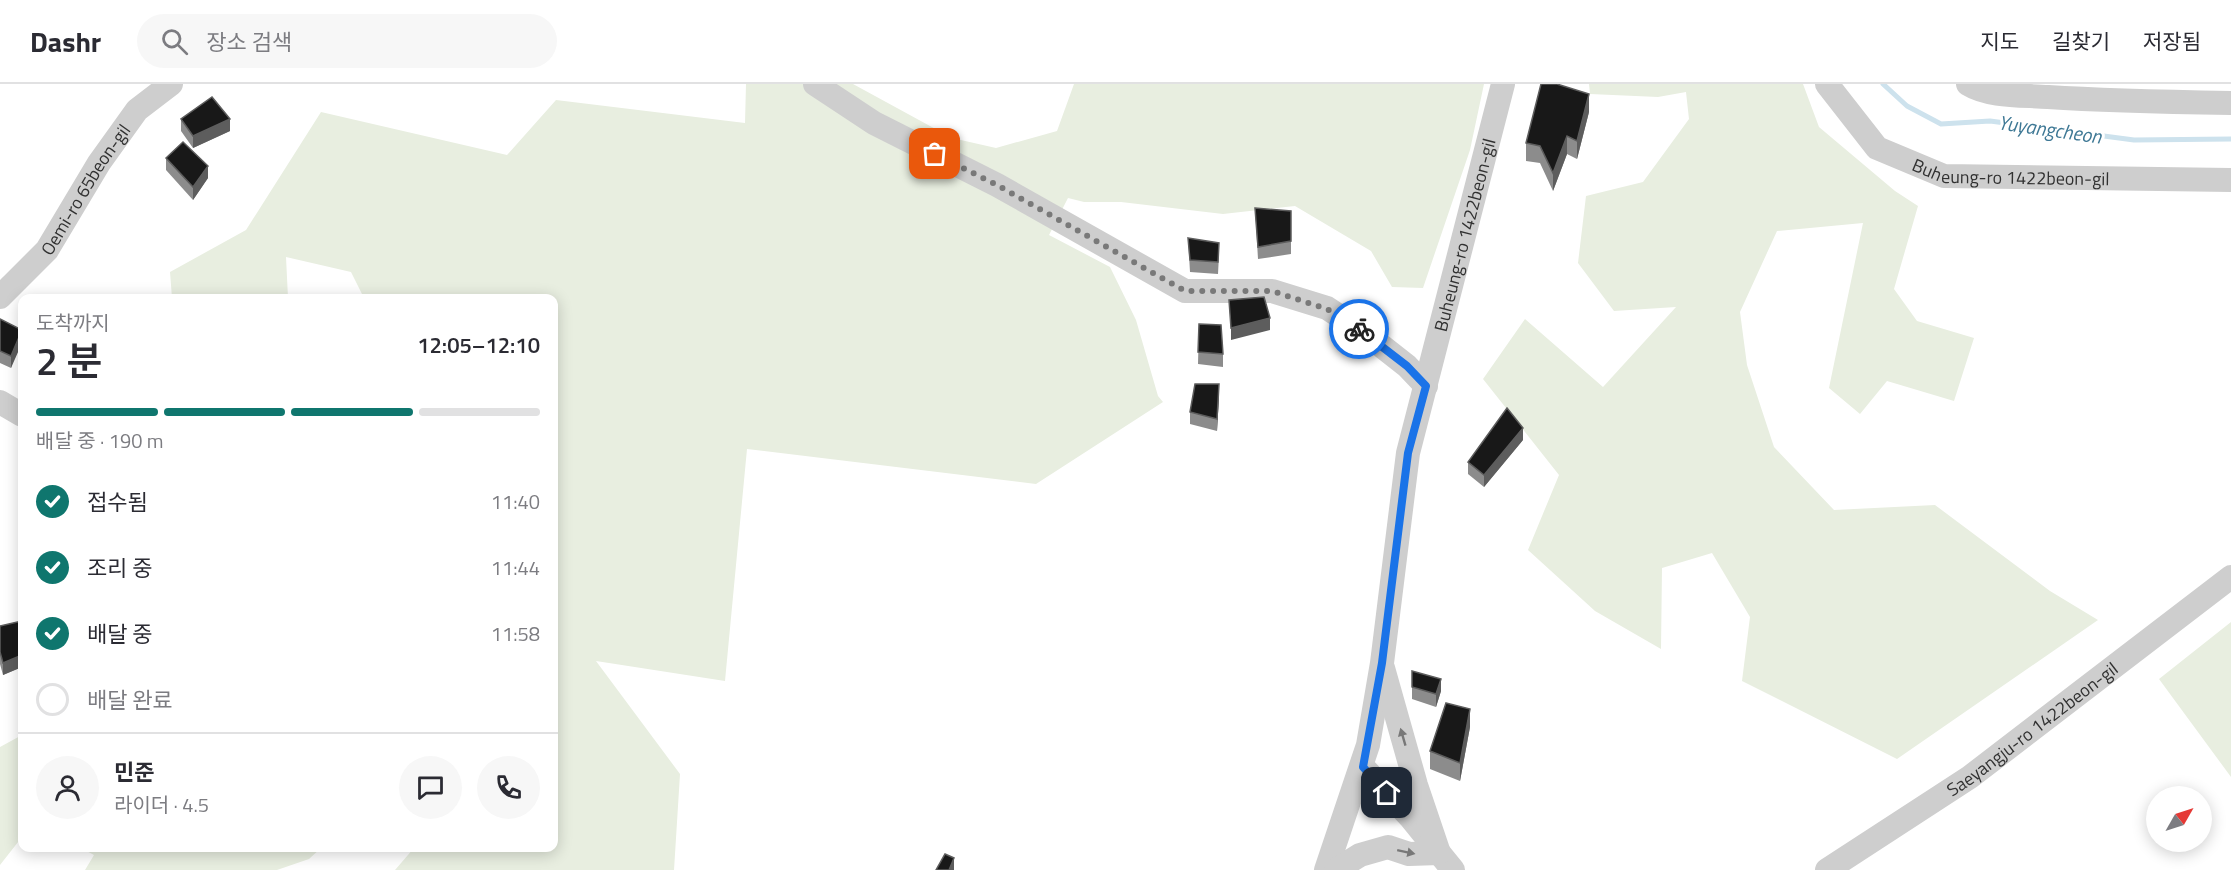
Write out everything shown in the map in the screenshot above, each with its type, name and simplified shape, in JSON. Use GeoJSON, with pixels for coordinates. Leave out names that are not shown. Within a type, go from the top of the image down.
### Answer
{"type":"FeatureCollection","features":[{"type":"Feature","properties":{"kind":"street","name":"Oemi-ro 65beon-gil"},"geometry":{"type":"LineString","coordinates":[[0,297],[47,250],[99,163],[137,110],[171,84]]}},
{"type":"Feature","properties":{"kind":"street"},"geometry":{"type":"LineString","coordinates":[[814,84],[874,123],[997,185],[1185,291],[1272,291],[1327,309],[1365,333],[1407,366],[1426,386]]}},
{"type":"Feature","properties":{"kind":"street","name":"Buheung-ro 1422beon-gil"},"geometry":{"type":"LineString","coordinates":[[1326,870],[1363,767],[1382,663],[1408,453],[1503,84]]}},
{"type":"Feature","properties":{"kind":"street","name":"Buheung-ro 1422beon-gil"},"geometry":{"type":"LineString","coordinates":[[1827,84],[1877,148],[1944,176],[2231,180]]}},
{"type":"Feature","properties":{"kind":"street"},"geometry":{"type":"LineString","coordinates":[[1968,84],[1979,91],[2028,96],[2111,101],[2231,103]]}},
{"type":"Feature","properties":{"kind":"street"},"geometry":{"type":"LineString","coordinates":[[0,402],[18,413]]}},
{"type":"Feature","properties":{"kind":"street","name":"Saeyangju-ro 1422beon-gil"},"geometry":{"type":"LineString","coordinates":[[1827,870],[1970,777],[2231,577]]}},
{"type":"Feature","properties":{"kind":"street"},"geometry":{"type":"LineString","coordinates":[[1382,663],[1416,785],[1446,862]]}},
{"type":"Feature","properties":{"kind":"street"},"geometry":{"type":"LineString","coordinates":[[1363,767],[1446,862]]}},
{"type":"Feature","properties":{"kind":"street"},"geometry":{"type":"LineString","coordinates":[[1336,870],[1360,855],[1388,847],[1446,862]]}},
{"type":"Feature","properties":{"kind":"shaded area"},"geometry":{"type":"Polygon","coordinates":[[[746,84],[853,84],[952,138],[996,148],[1057,131],[1074,84],[1484,84],[1470,150],[1423,288],[1392,287],[1371,251],[1295,206],[1223,214],[1121,202],[1084,202],[1068,198],[1049,235],[1110,267],[1136,320],[1158,396],[1163,402],[1036,484],[747,449],[725,681],[596,661],[680,774],[674,870],[395,870],[411,852],[558,852],[558,294],[362,294],[351,272],[286,257],[288,294],[172,294],[170,272],[246,230],[321,112],[507,155],[556,100],[745,123],[746,84]]]}},
{"type":"Feature","properties":{"kind":"shaded area"},"geometry":{"type":"Polygon","coordinates":[[[1589,84],[1803,84],[1819,127],[1895,191],[1918,206],[1894,289],[1917,321],[1974,338],[1954,401],[1887,381],[1860,414],[1829,388],[1863,223],[1777,231],[1740,312],[1747,365],[1774,447],[1834,510],[1935,505],[2050,591],[2098,620],[1897,759],[1742,681],[1750,617],[1712,553],[1662,568],[1661,649],[1595,611],[1528,550],[1559,475],[1483,379],[1525,319],[1603,387],[1676,307],[1614,311],[1578,263],[1586,196],[1643,182],[1689,119],[1686,92],[1658,97],[1590,94],[1589,84]]]}},
{"type":"Feature","properties":{"kind":"shaded area"},"geometry":{"type":"Polygon","coordinates":[[[2231,622],[2231,777],[2159,679],[2231,622]]]}},
{"type":"Feature","properties":{"kind":"shaded area"},"geometry":{"type":"Polygon","coordinates":[[[18,737],[18,842],[0,865],[0,747],[18,737]]]}},
{"type":"Feature","properties":{"kind":"shaded area"},"geometry":{"type":"Polygon","coordinates":[[[88,852],[317,852],[309,859],[277,870],[85,870],[94,855],[88,852]]]}},
{"type":"Feature","properties":{"kind":"building"},"geometry":{"type":"Polygon","coordinates":[[[1541,84],[1557,84],[1589,94],[1577,141],[1567,136],[1553,173],[1540,146],[1526,143],[1541,84]]]}},
{"type":"Feature","properties":{"kind":"building"},"geometry":{"type":"Polygon","coordinates":[[[212,97],[230,119],[193,136],[181,119],[212,97]]]}},
{"type":"Feature","properties":{"kind":"building"},"geometry":{"type":"Polygon","coordinates":[[[183,142],[208,166],[193,187],[166,158],[183,142]]]}},
{"type":"Feature","properties":{"kind":"building"},"geometry":{"type":"Polygon","coordinates":[[[1255,208],[1291,211],[1291,241],[1258,247],[1255,208]]]}},
{"type":"Feature","properties":{"kind":"building"},"geometry":{"type":"Polygon","coordinates":[[[1188,238],[1219,243],[1218,262],[1190,260],[1188,238]]]}},
{"type":"Feature","properties":{"kind":"building"},"geometry":{"type":"Polygon","coordinates":[[[1264,297],[1270,318],[1231,328],[1229,300],[1264,297]]]}},
{"type":"Feature","properties":{"kind":"building"},"geometry":{"type":"Polygon","coordinates":[[[0,319],[18,328],[18,339],[11,356],[0,351],[0,319]]]}},
{"type":"Feature","properties":{"kind":"building"},"geometry":{"type":"Polygon","coordinates":[[[1199,324],[1221,325],[1223,354],[1198,352],[1199,324]]]}},
{"type":"Feature","properties":{"kind":"building"},"geometry":{"type":"Polygon","coordinates":[[[1195,384],[1219,384],[1217,419],[1190,412],[1195,384]]]}},
{"type":"Feature","properties":{"kind":"building"},"geometry":{"type":"Polygon","coordinates":[[[1507,408],[1523,428],[1484,475],[1468,462],[1507,408]]]}},
{"type":"Feature","properties":{"kind":"building"},"geometry":{"type":"Polygon","coordinates":[[[18,622],[18,657],[3,663],[0,652],[0,626],[18,622]]]}},
{"type":"Feature","properties":{"kind":"building"},"geometry":{"type":"Polygon","coordinates":[[[1412,671],[1441,679],[1436,694],[1412,687],[1412,671]]]}},
{"type":"Feature","properties":{"kind":"building"},"geometry":{"type":"Polygon","coordinates":[[[1446,703],[1470,709],[1460,763],[1430,751],[1446,703]]]}},
{"type":"Feature","properties":{"kind":"building"},"geometry":{"type":"Polygon","coordinates":[[[945,854],[954,858],[949,870],[936,870],[945,854]]]}},
{"type":"Feature","properties":{"kind":"waterway","name":"Yuyangcheon"},"geometry":{"type":"LineString","coordinates":[[1883,84],[1907,106],[1941,124],[1990,121],[2134,140],[2231,139]]}},
{"type":"Feature","properties":{"kind":"way so far"},"geometry":{"type":"LineString","coordinates":[[935,154],[997,185],[1049,217],[1185,291],[1272,291],[1327,309],[1359,329]]}},
{"type":"Feature","properties":{"kind":"route"},"geometry":{"type":"LineString","coordinates":[[1359,329],[1407,366],[1426,386],[1408,453],[1382,663],[1363,767],[1387,793]]}}]}
